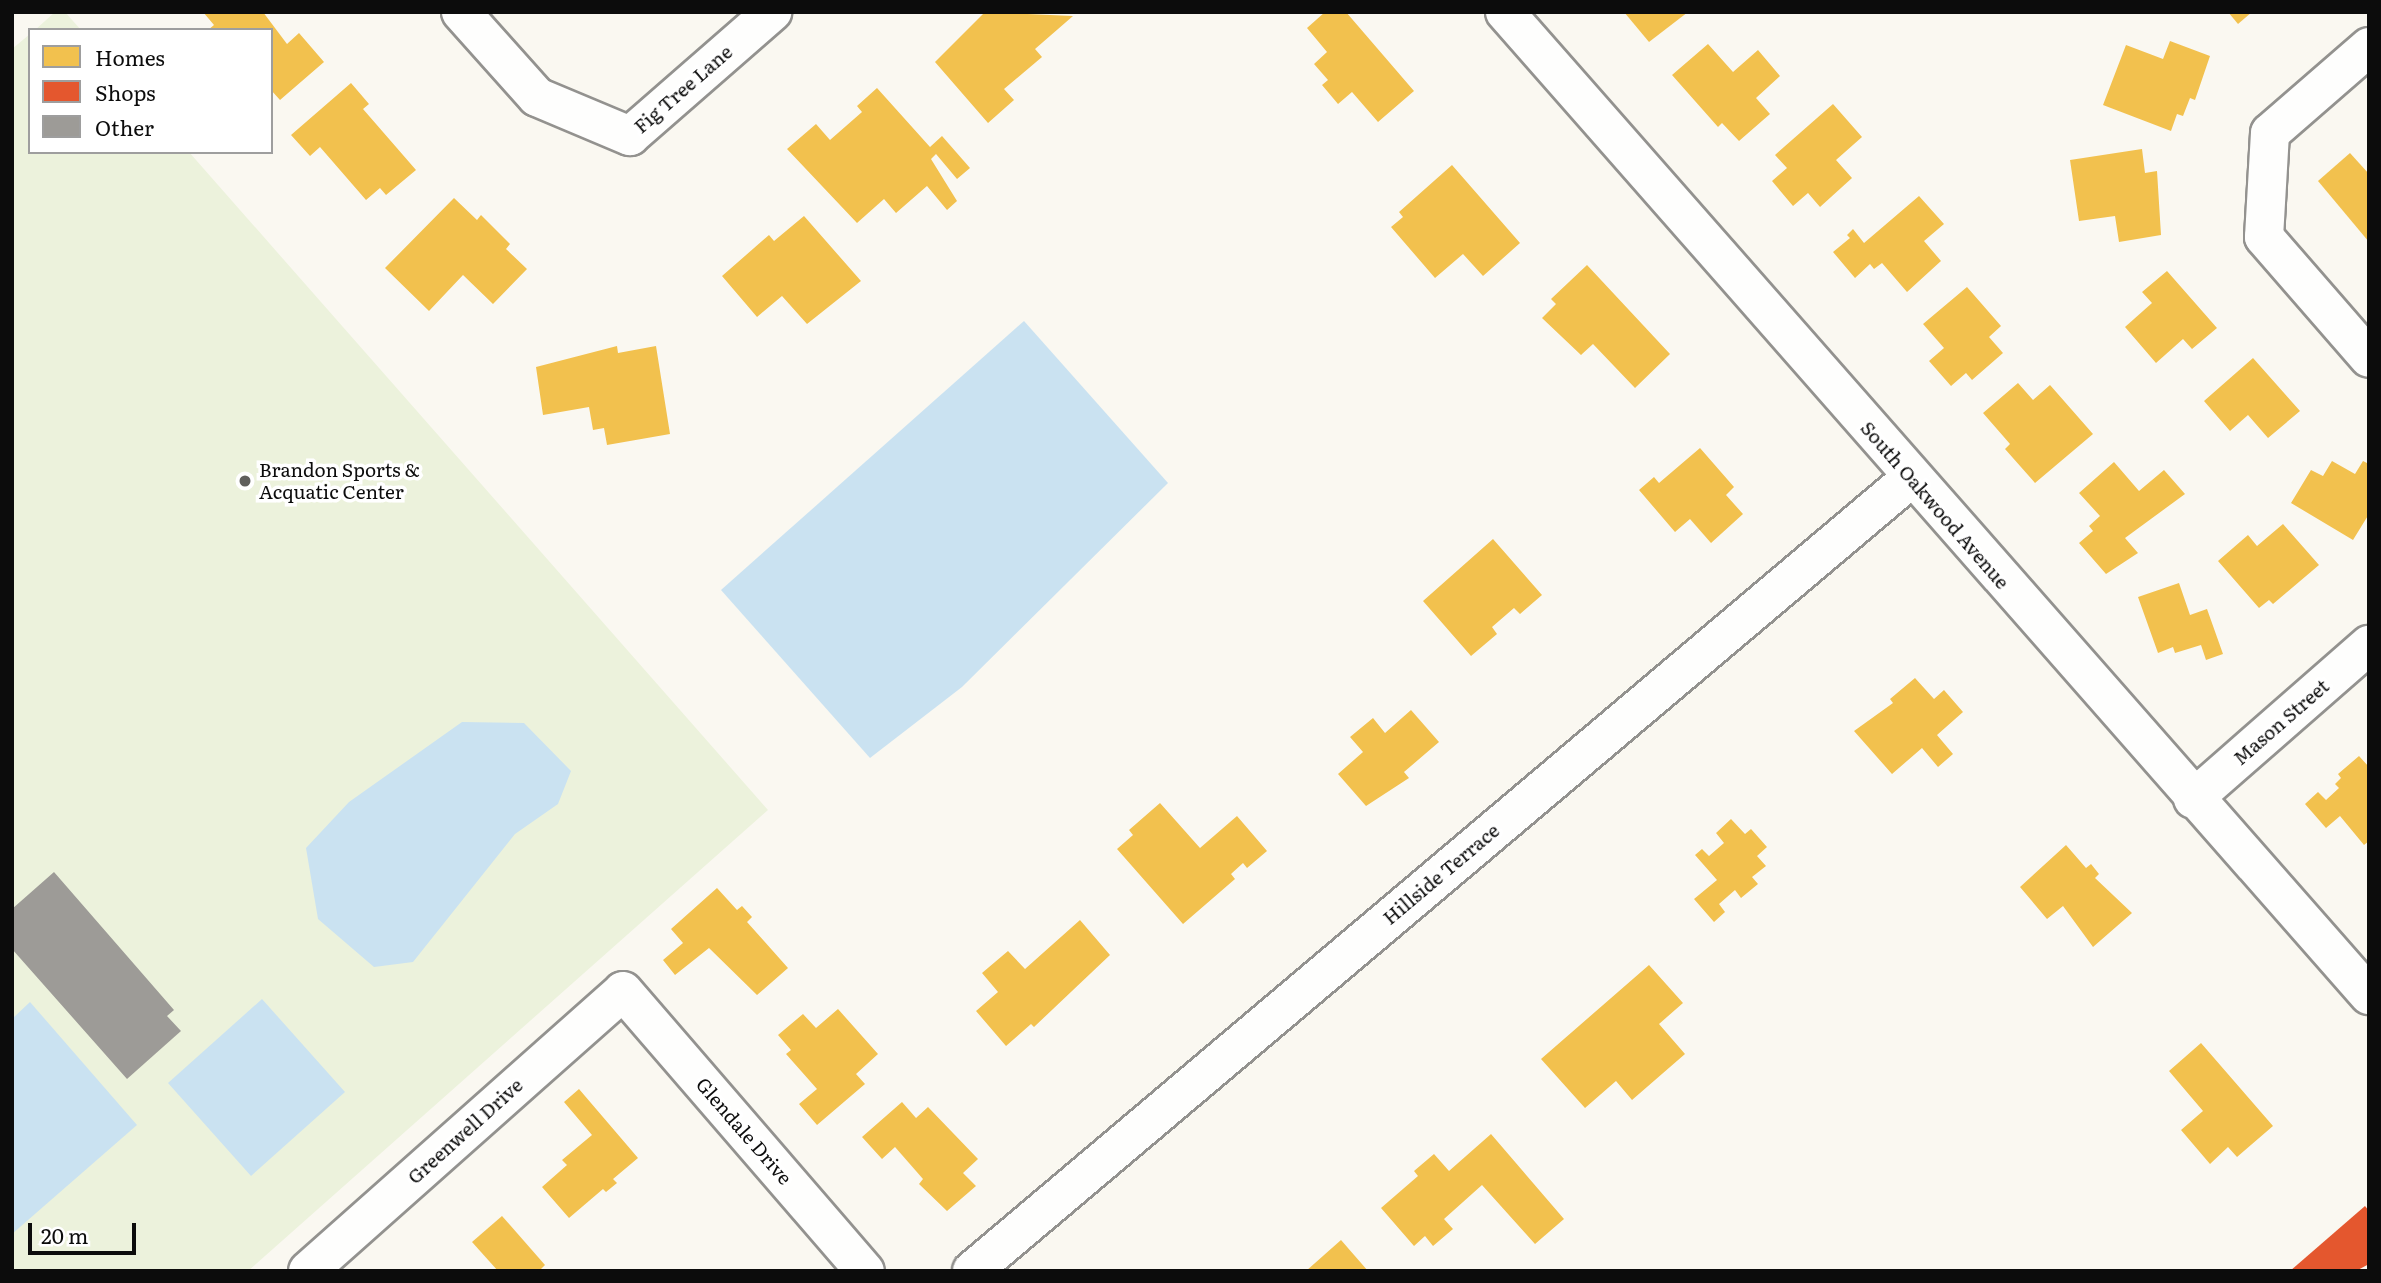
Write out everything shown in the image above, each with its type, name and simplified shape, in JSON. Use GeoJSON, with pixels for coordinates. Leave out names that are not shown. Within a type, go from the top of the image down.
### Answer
{"type":"FeatureCollection","features":[{"type":"Feature","properties":{"kind":"street","name":"Fig Tree Lane"},"geometry":{"type":"LineString","coordinates":[[461,12],[537,97],[630,135],[772,12]]}},
{"type":"Feature","properties":{"kind":"street","name":"South Oakwood Avenue"},"geometry":{"type":"LineString","coordinates":[[1505,12],[1910,478],[2369,995]]}},
{"type":"Feature","properties":{"kind":"street"},"geometry":{"type":"LineString","coordinates":[[2369,47],[2270,133],[2264,237],[2369,358]]}},
{"type":"Feature","properties":{"kind":"street","name":"Hillside Terrace"},"geometry":{"type":"LineString","coordinates":[[972,1271],[1910,478]]}},
{"type":"Feature","properties":{"kind":"street","name":"Mason Street"},"geometry":{"type":"LineString","coordinates":[[2193,799],[2369,645]]}},
{"type":"Feature","properties":{"kind":"street","name":"Greenwell Drive"},"geometry":{"type":"LineString","coordinates":[[308,1271],[622,991]]}},
{"type":"Feature","properties":{"kind":"street","name":"Glendale Drive"},"geometry":{"type":"LineString","coordinates":[[622,991],[864,1271]]}},
{"type":"Feature","properties":{"kind":"green space"},"geometry":{"type":"Polygon","coordinates":[[[55,12],[65,12],[79,28],[37,28],[55,12]]]}},
{"type":"Feature","properties":{"kind":"green space","name":"Brandon Sports & Acquatic Center"},"geometry":{"type":"Polygon","coordinates":[[[28,36],[28,154],[191,154],[768,810],[248,1271],[12,1271],[12,49],[28,36]]]}},
{"type":"Feature","properties":{"kind":"water"},"geometry":{"type":"Polygon","coordinates":[[[1024,321],[1168,483],[962,687],[870,758],[721,590],[1024,321]]]}},
{"type":"Feature","properties":{"kind":"water"},"geometry":{"type":"Polygon","coordinates":[[[462,722],[524,723],[571,771],[558,804],[515,834],[413,962],[374,967],[318,919],[306,848],[349,802],[462,722]]]}},
{"type":"Feature","properties":{"kind":"water"},"geometry":{"type":"Polygon","coordinates":[[[262,999],[345,1092],[251,1176],[168,1083],[262,999]]]}},
{"type":"Feature","properties":{"kind":"water"},"geometry":{"type":"Polygon","coordinates":[[[30,1002],[137,1125],[12,1234],[12,1019],[30,1002]]]}},
{"type":"Feature","properties":{"kind":"building: Homes"},"geometry":{"type":"Polygon","coordinates":[[[203,12],[263,12],[287,44],[299,33],[324,62],[280,100],[273,92],[273,28],[210,28],[214,25],[203,12]]]}},
{"type":"Feature","properties":{"kind":"building: Homes"},"geometry":{"type":"Polygon","coordinates":[[[985,12],[1073,16],[1035,49],[1042,57],[1004,89],[1014,100],[988,123],[935,62],[985,12]]]}},
{"type":"Feature","properties":{"kind":"building: Homes"},"geometry":{"type":"Polygon","coordinates":[[[1325,12],[1346,12],[1414,91],[1378,122],[1352,92],[1338,104],[1322,85],[1328,80],[1314,64],[1327,52],[1307,28],[1325,12]]]}},
{"type":"Feature","properties":{"kind":"building: Homes"},"geometry":{"type":"Polygon","coordinates":[[[1624,12],[1688,12],[1649,42],[1624,12]]]}},
{"type":"Feature","properties":{"kind":"building: Homes"},"geometry":{"type":"Polygon","coordinates":[[[2228,12],[2252,12],[2238,24],[2228,12]]]}},
{"type":"Feature","properties":{"kind":"building: Homes"},"geometry":{"type":"Polygon","coordinates":[[[2170,41],[2210,56],[2195,100],[2190,98],[2183,116],[2177,114],[2171,131],[2103,105],[2126,45],[2163,59],[2170,41]]]}},
{"type":"Feature","properties":{"kind":"building: Homes"},"geometry":{"type":"Polygon","coordinates":[[[1708,44],[1733,72],[1758,50],[1780,76],[1756,98],[1770,114],[1739,141],[1722,123],[1718,127],[1672,75],[1708,44]]]}},
{"type":"Feature","properties":{"kind":"building: Homes"},"geometry":{"type":"Polygon","coordinates":[[[351,83],[369,104],[363,109],[416,170],[386,195],[380,188],[366,200],[320,147],[310,156],[291,135],[351,83]]]}},
{"type":"Feature","properties":{"kind":"building: Homes"},"geometry":{"type":"Polygon","coordinates":[[[877,88],[930,147],[942,136],[970,168],[957,179],[936,154],[931,159],[957,201],[947,210],[927,186],[896,213],[884,199],[857,223],[787,149],[816,124],[830,140],[862,112],[857,106],[877,88]]]}},
{"type":"Feature","properties":{"kind":"building: Homes"},"geometry":{"type":"Polygon","coordinates":[[[1833,104],[1862,137],[1836,160],[1852,178],[1820,207],[1808,193],[1793,206],[1772,181],[1787,168],[1775,155],[1833,104]]]}},
{"type":"Feature","properties":{"kind":"building: Homes"},"geometry":{"type":"Polygon","coordinates":[[[2142,149],[2145,173],[2157,171],[2161,235],[2119,242],[2115,216],[2079,221],[2070,160],[2142,149]]]}},
{"type":"Feature","properties":{"kind":"building: Homes"},"geometry":{"type":"Polygon","coordinates":[[[2350,153],[2369,174],[2369,242],[2318,181],[2350,153]]]}},
{"type":"Feature","properties":{"kind":"building: Homes"},"geometry":{"type":"Polygon","coordinates":[[[1452,165],[1520,243],[1483,276],[1463,254],[1435,278],[1391,227],[1403,217],[1399,212],[1452,165]]]}},
{"type":"Feature","properties":{"kind":"building: Homes"},"geometry":{"type":"Polygon","coordinates":[[[1919,196],[1944,224],[1924,241],[1941,261],[1907,292],[1882,263],[1874,269],[1870,264],[1855,278],[1833,252],[1850,238],[1847,235],[1853,229],[1864,243],[1919,196]]]}},
{"type":"Feature","properties":{"kind":"building: Homes"},"geometry":{"type":"Polygon","coordinates":[[[454,198],[477,220],[481,215],[510,244],[506,249],[527,269],[493,304],[463,275],[429,311],[385,268],[454,198]]]}},
{"type":"Feature","properties":{"kind":"building: Homes"},"geometry":{"type":"Polygon","coordinates":[[[804,216],[861,281],[807,324],[782,296],[757,317],[722,276],[769,235],[774,241],[804,216]]]}},
{"type":"Feature","properties":{"kind":"building: Homes"},"geometry":{"type":"Polygon","coordinates":[[[1587,265],[1670,354],[1635,388],[1593,344],[1581,355],[1542,318],[1556,304],[1551,299],[1587,265]]]}},
{"type":"Feature","properties":{"kind":"building: Homes"},"geometry":{"type":"Polygon","coordinates":[[[2167,271],[2217,328],[2192,349],[2183,339],[2156,363],[2125,327],[2152,303],[2142,292],[2167,271]]]}},
{"type":"Feature","properties":{"kind":"building: Homes"},"geometry":{"type":"Polygon","coordinates":[[[1967,287],[2001,326],[1989,337],[2003,353],[1972,380],[1966,373],[1951,386],[1929,361],[1944,348],[1923,324],[1967,287]]]}},
{"type":"Feature","properties":{"kind":"building: Homes"},"geometry":{"type":"Polygon","coordinates":[[[617,346],[618,353],[656,346],[670,434],[607,445],[604,428],[593,430],[589,407],[543,415],[536,367],[617,346]]]}},
{"type":"Feature","properties":{"kind":"building: Homes"},"geometry":{"type":"Polygon","coordinates":[[[2253,358],[2300,411],[2268,438],[2248,415],[2230,431],[2204,401],[2253,358]]]}},
{"type":"Feature","properties":{"kind":"building: Homes"},"geometry":{"type":"Polygon","coordinates":[[[2018,383],[2033,400],[2050,385],[2093,434],[2035,483],[2005,449],[2010,444],[1983,413],[2018,383]]]}},
{"type":"Feature","properties":{"kind":"building: Homes"},"geometry":{"type":"Polygon","coordinates":[[[1700,448],[1734,487],[1726,495],[1743,514],[1711,543],[1690,519],[1675,532],[1639,490],[1654,477],[1659,483],[1700,448]]]}},
{"type":"Feature","properties":{"kind":"building: Homes"},"geometry":{"type":"Polygon","coordinates":[[[2332,461],[2355,474],[2363,461],[2369,464],[2369,514],[2353,540],[2291,503],[2311,470],[2323,476],[2332,461]]]}},
{"type":"Feature","properties":{"kind":"building: Homes"},"geometry":{"type":"Polygon","coordinates":[[[2114,462],[2139,491],[2164,470],[2185,494],[2125,538],[2138,553],[2106,574],[2079,543],[2093,531],[2089,526],[2100,516],[2079,493],[2114,462]]]}},
{"type":"Feature","properties":{"kind":"building: Homes"},"geometry":{"type":"Polygon","coordinates":[[[2283,524],[2319,565],[2273,604],[2269,600],[2259,608],[2218,561],[2248,535],[2257,546],[2283,524]]]}},
{"type":"Feature","properties":{"kind":"building: Homes"},"geometry":{"type":"Polygon","coordinates":[[[1493,539],[1542,595],[1520,614],[1514,608],[1492,627],[1497,634],[1471,656],[1423,601],[1493,539]]]}},
{"type":"Feature","properties":{"kind":"building: Homes"},"geometry":{"type":"Polygon","coordinates":[[[2179,583],[2190,615],[2207,609],[2223,654],[2206,660],[2201,645],[2175,653],[2173,647],[2158,653],[2138,597],[2179,583]]]}},
{"type":"Feature","properties":{"kind":"building: Homes"},"geometry":{"type":"Polygon","coordinates":[[[1915,678],[1934,699],[1944,690],[1963,712],[1937,735],[1953,754],[1938,767],[1922,748],[1892,774],[1854,731],[1893,703],[1890,699],[1915,678]]]}},
{"type":"Feature","properties":{"kind":"building: Homes"},"geometry":{"type":"Polygon","coordinates":[[[1411,710],[1439,742],[1404,772],[1409,778],[1366,806],[1338,774],[1363,752],[1350,737],[1373,718],[1385,733],[1411,710]]]}},
{"type":"Feature","properties":{"kind":"building: Homes"},"geometry":{"type":"Polygon","coordinates":[[[2359,756],[2369,767],[2369,841],[2364,845],[2340,816],[2326,828],[2305,804],[2318,792],[2326,800],[2339,788],[2335,784],[2341,778],[2338,774],[2359,756]]]}},
{"type":"Feature","properties":{"kind":"building: Homes"},"geometry":{"type":"Polygon","coordinates":[[[1160,803],[1200,848],[1237,816],[1267,851],[1247,868],[1243,863],[1231,874],[1235,879],[1183,924],[1117,849],[1133,835],[1129,830],[1160,803]]]}},
{"type":"Feature","properties":{"kind":"building: Homes"},"geometry":{"type":"Polygon","coordinates":[[[1731,819],[1745,834],[1751,829],[1767,847],[1757,856],[1766,866],[1752,877],[1758,884],[1741,898],[1735,890],[1719,904],[1725,912],[1714,922],[1694,899],[1717,880],[1695,855],[1702,849],[1709,856],[1724,843],[1716,833],[1731,819]]]}},
{"type":"Feature","properties":{"kind":"building: Homes"},"geometry":{"type":"Polygon","coordinates":[[[2066,845],[2086,868],[2091,864],[2099,874],[2095,878],[2132,913],[2093,947],[2063,906],[2047,919],[2020,887],[2066,845]]]}},
{"type":"Feature","properties":{"kind":"building: Homes"},"geometry":{"type":"Polygon","coordinates":[[[717,888],[737,910],[742,906],[752,917],[747,922],[788,968],[757,995],[709,948],[675,975],[663,960],[683,943],[671,929],[717,888]]]}},
{"type":"Feature","properties":{"kind":"building: Homes"},"geometry":{"type":"Polygon","coordinates":[[[1080,920],[1110,955],[1034,1027],[1031,1024],[1006,1046],[976,1011],[998,992],[982,973],[1008,951],[1025,969],[1080,920]]]}},
{"type":"Feature","properties":{"kind":"building: Homes"},"geometry":{"type":"Polygon","coordinates":[[[1649,965],[1683,1003],[1659,1024],[1685,1054],[1632,1100],[1616,1081],[1585,1108],[1541,1059],[1649,965]]]}},
{"type":"Feature","properties":{"kind":"building: Homes"},"geometry":{"type":"Polygon","coordinates":[[[838,1009],[878,1054],[856,1074],[865,1084],[817,1125],[799,1104],[817,1089],[786,1054],[791,1050],[778,1035],[803,1014],[816,1028],[838,1009]]]}},
{"type":"Feature","properties":{"kind":"building: Homes"},"geometry":{"type":"Polygon","coordinates":[[[2201,1043],[2273,1126],[2237,1157],[2228,1147],[2210,1164],[2181,1130],[2203,1111],[2169,1071],[2201,1043]]]}},
{"type":"Feature","properties":{"kind":"building: Homes"},"geometry":{"type":"Polygon","coordinates":[[[579,1089],[638,1158],[613,1179],[617,1183],[606,1192],[603,1189],[569,1218],[542,1187],[567,1165],[562,1160],[592,1135],[564,1102],[579,1089]]]}},
{"type":"Feature","properties":{"kind":"building: Homes"},"geometry":{"type":"Polygon","coordinates":[[[902,1102],[916,1118],[928,1107],[978,1159],[963,1173],[976,1186],[947,1211],[919,1184],[923,1179],[895,1147],[882,1159],[862,1137],[902,1102]]]}},
{"type":"Feature","properties":{"kind":"building: Homes"},"geometry":{"type":"Polygon","coordinates":[[[1491,1134],[1564,1219],[1535,1244],[1482,1185],[1444,1219],[1453,1229],[1433,1246],[1425,1236],[1414,1246],[1381,1208],[1418,1176],[1414,1171],[1434,1154],[1449,1171],[1491,1134]]]}},
{"type":"Feature","properties":{"kind":"building: Homes"},"geometry":{"type":"Polygon","coordinates":[[[502,1216],[545,1265],[539,1271],[498,1271],[472,1242],[502,1216]]]}},
{"type":"Feature","properties":{"kind":"building: Homes"},"geometry":{"type":"Polygon","coordinates":[[[1341,1240],[1368,1271],[1306,1271],[1341,1240]]]}},
{"type":"Feature","properties":{"kind":"building: Shops"},"geometry":{"type":"Polygon","coordinates":[[[2365,1206],[2369,1211],[2369,1264],[2356,1271],[2290,1271],[2365,1206]]]}},
{"type":"Feature","properties":{"kind":"building: Other"},"geometry":{"type":"Polygon","coordinates":[[[54,872],[174,1010],[167,1016],[181,1031],[127,1079],[12,949],[12,909],[54,872]]]}},
{"type":"Feature","properties":{"kind":"place","name":"Brandon Sports & Acquatic Center"},"geometry":{"type":"Point","coordinates":[245,481]}}]}
